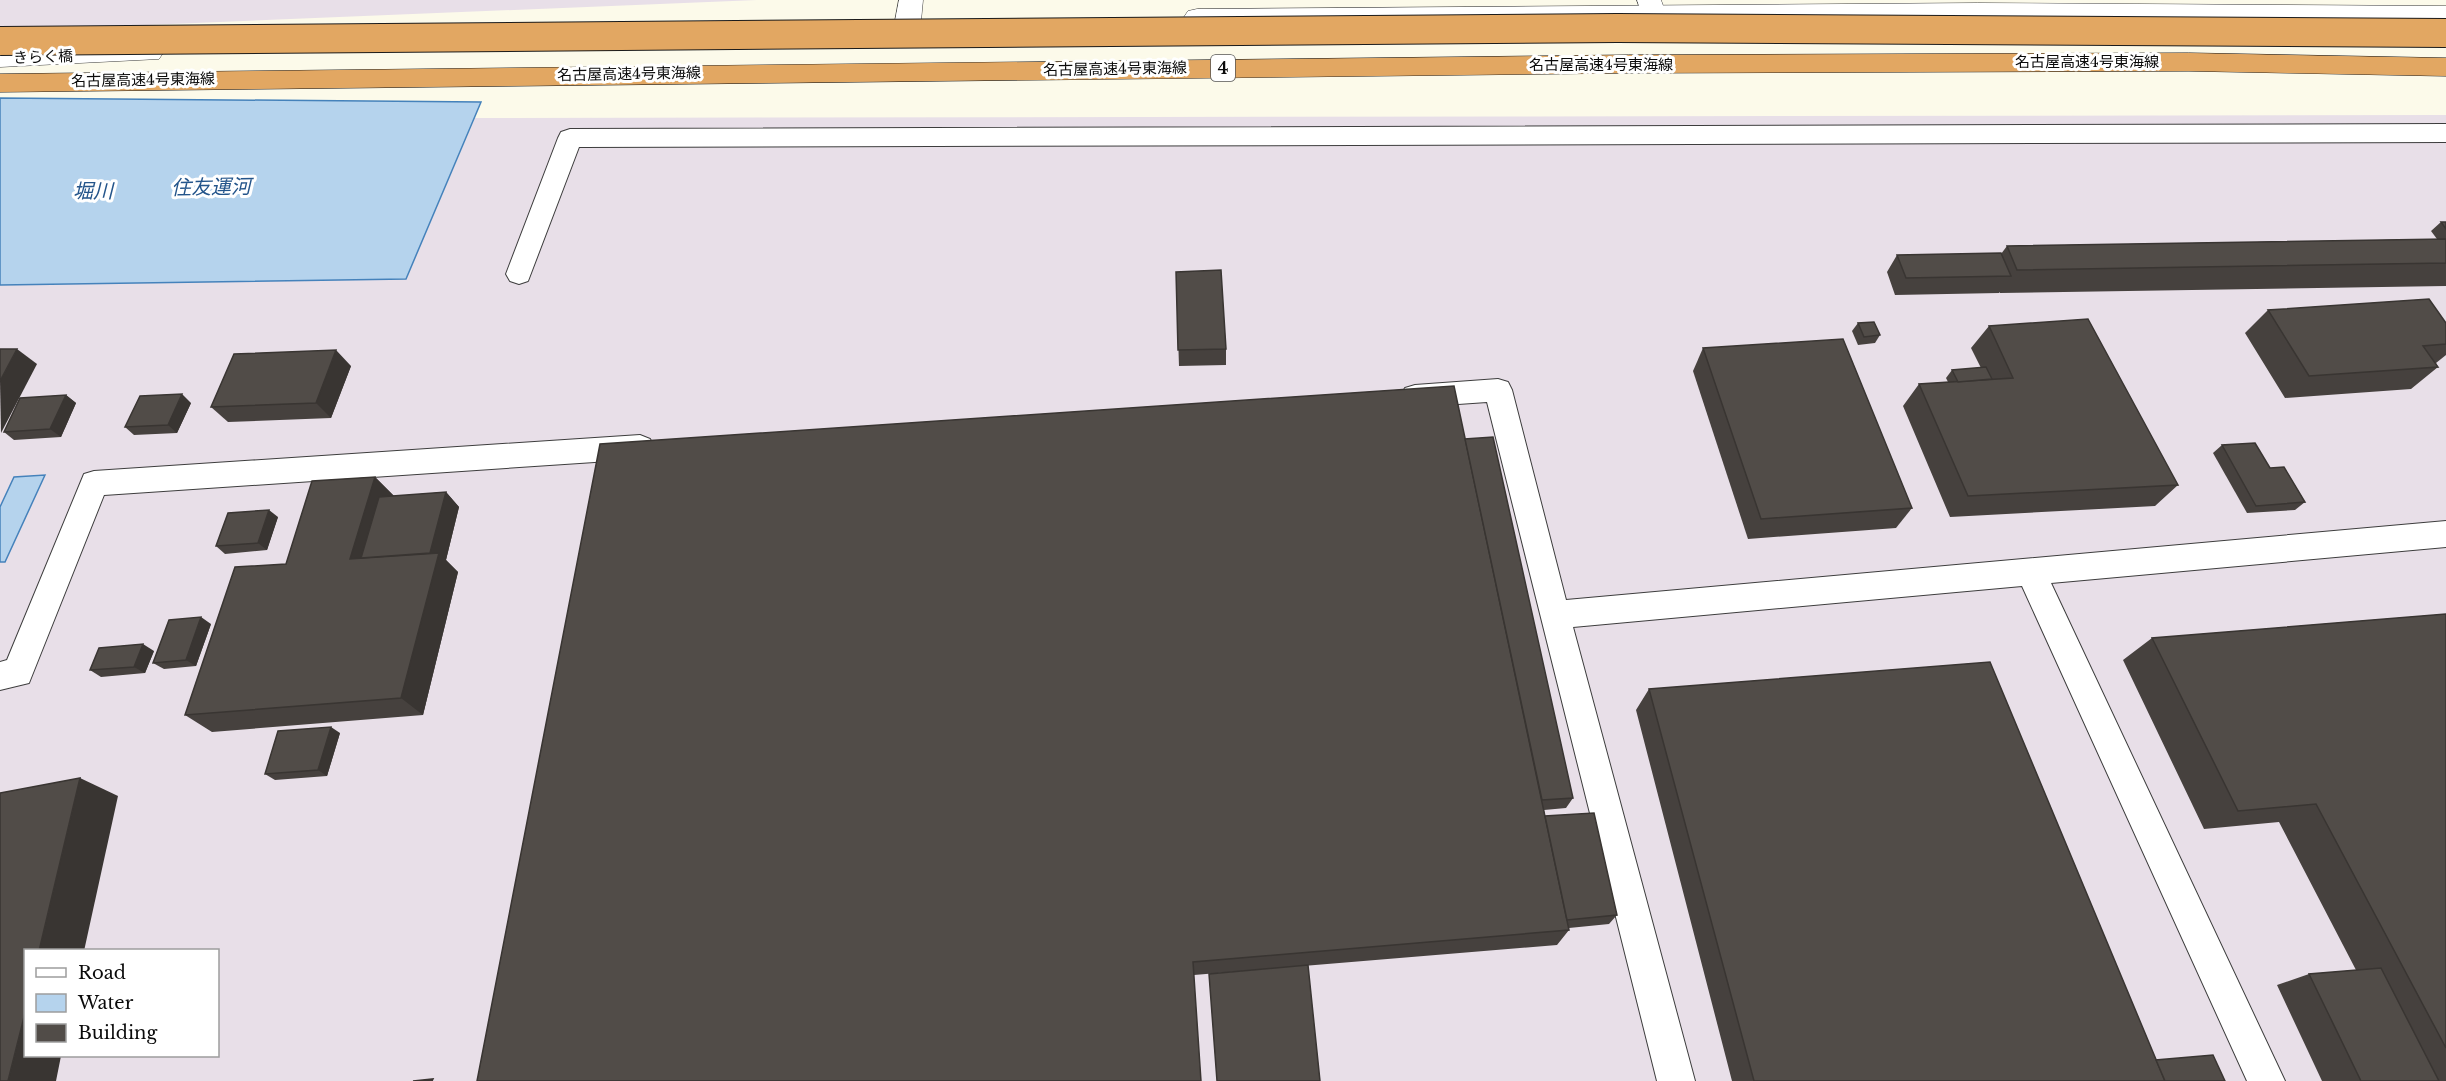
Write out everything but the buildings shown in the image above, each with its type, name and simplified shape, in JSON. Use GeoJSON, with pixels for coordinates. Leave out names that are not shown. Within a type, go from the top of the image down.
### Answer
{"type":"FeatureCollection","features":[{"type":"Feature","properties":{"kind":"highway","name":"名古屋高速4号東海線"},"geometry":{"type":"LineString","coordinates":[[0,41],[1617,28],[2177,29],[2446,33]]}},
{"type":"Feature","properties":{"kind":"highway","name":"名古屋高速4号東海線"},"geometry":{"type":"LineString","coordinates":[[0,83],[1640,64],[2189,62],[2446,67]]}},
{"type":"Feature","properties":{"kind":"street","name":"きらく橋"},"geometry":{"type":"LineString","coordinates":[[0,58],[909,11],[1651,6],[2446,14]]}},
{"type":"Feature","properties":{"kind":"lane"},"geometry":{"type":"LineString","coordinates":[[519,274],[570,138],[2446,133]]}},
{"type":"Feature","properties":{"kind":"lane"},"geometry":{"type":"LineString","coordinates":[[1391,397],[1498,390],[1554,615],[1676,1081]]}},
{"type":"Feature","properties":{"kind":"lane"},"geometry":{"type":"LineString","coordinates":[[0,676],[18,673],[94,483],[665,445]]}},
{"type":"Feature","properties":{"kind":"lane"},"geometry":{"type":"LineString","coordinates":[[1554,615],[2446,534]]}},
{"type":"Feature","properties":{"kind":"lane"},"geometry":{"type":"LineString","coordinates":[[2030,571],[2266,1081]]}},
{"type":"Feature","properties":{"kind":"shaded area"},"geometry":{"type":"Polygon","coordinates":[[[0,0],[757,0],[0,31],[0,0]]]}},
{"type":"Feature","properties":{"kind":"shaded area"},"geometry":{"type":"Polygon","coordinates":[[[2446,115],[2446,1081],[0,1081],[0,285],[406,279],[475,118],[2446,115]]]}},
{"type":"Feature","properties":{"kind":"water","name":"堀川"},"geometry":{"type":"Polygon","coordinates":[[[0,98],[481,102],[406,279],[0,285],[0,98]]]}},
{"type":"Feature","properties":{"kind":"water"},"geometry":{"type":"Polygon","coordinates":[[[45,475],[5,562],[0,562],[0,507],[14,477],[45,475]]]}},
{"type":"Feature","properties":{"kind":"water label","name":"住友運河"},"geometry":{"type":"Point","coordinates":[211,187]}}]}
